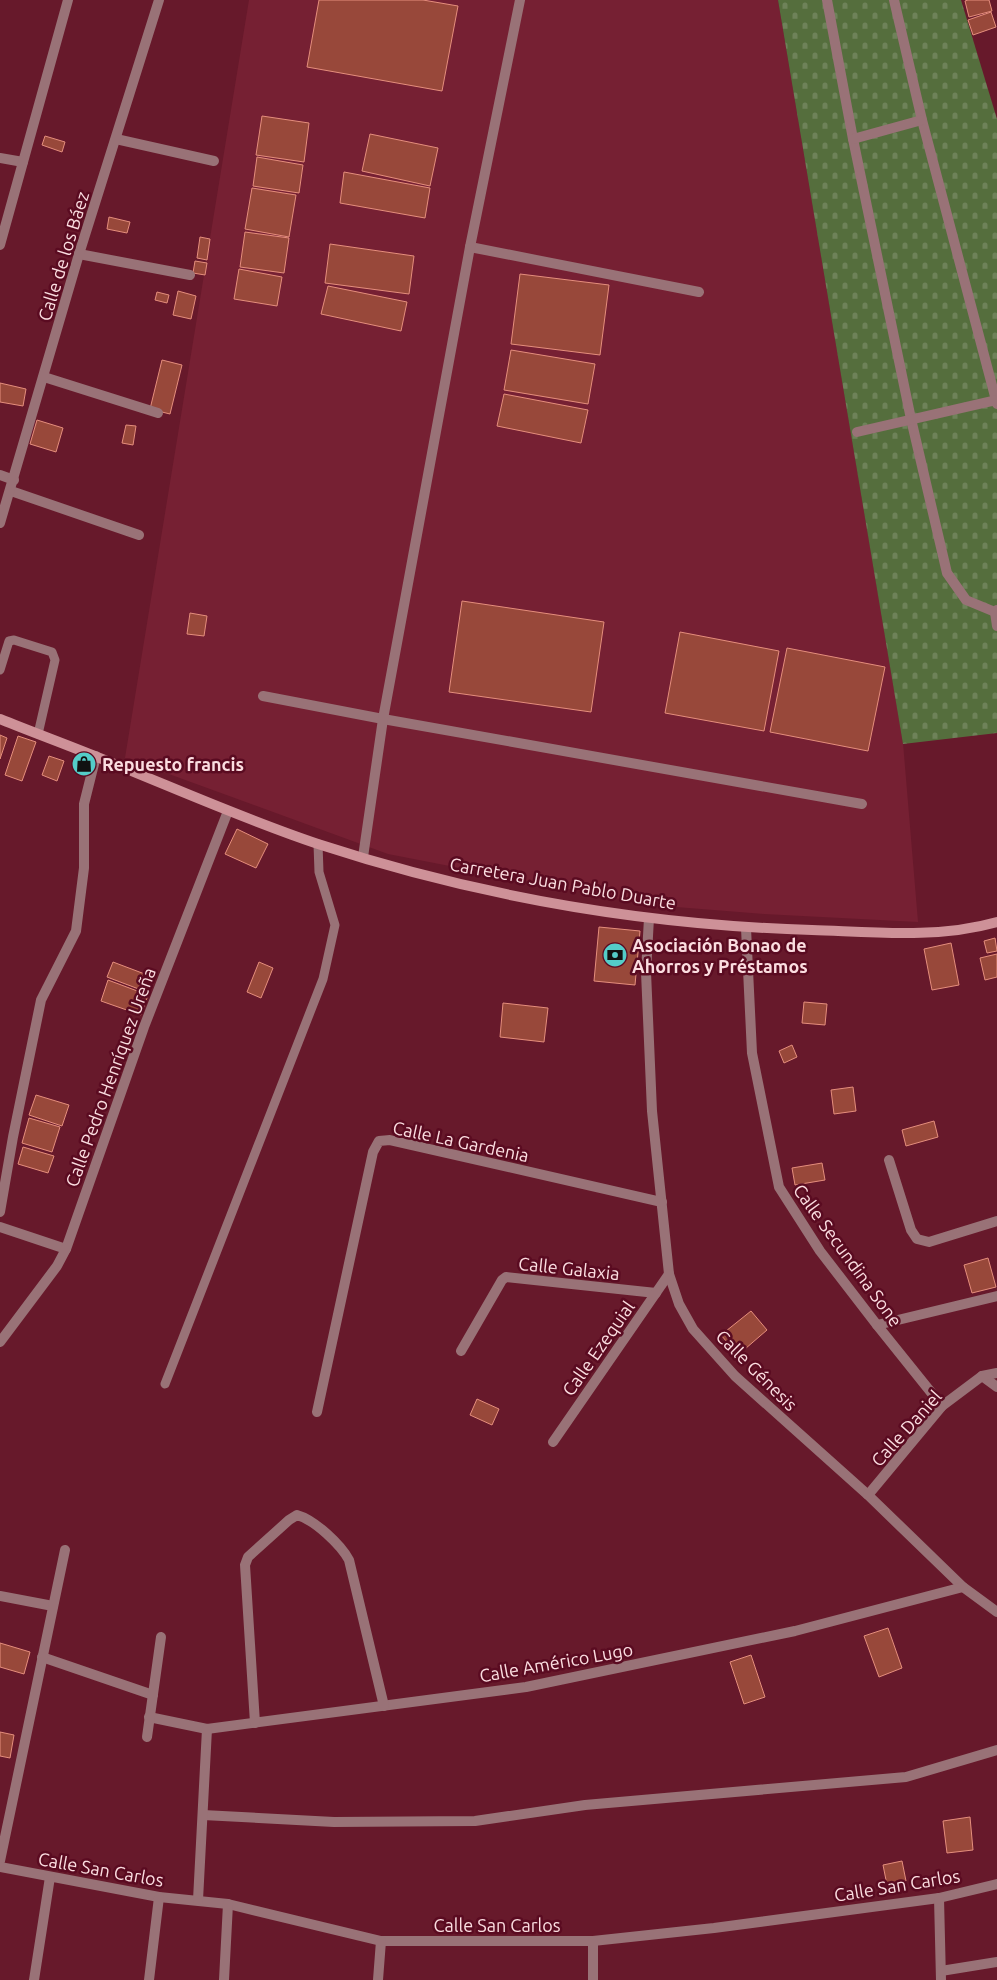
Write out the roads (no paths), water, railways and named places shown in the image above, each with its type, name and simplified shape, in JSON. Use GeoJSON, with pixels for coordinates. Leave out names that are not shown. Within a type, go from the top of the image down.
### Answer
{"type":"FeatureCollection","features":[{"type":"Feature","properties":{"kind":"main road","name":"Carretera Juan Pablo Duarte"},"geometry":{"type":"LineString","coordinates":[[0,720],[96,756],[228,811],[318,844],[480,888],[649,918],[746,928],[908,933],[975,928],[997,922]]}},
{"type":"Feature","properties":{"kind":"street"},"geometry":{"type":"LineString","coordinates":[[0,245],[68,0]]}},
{"type":"Feature","properties":{"kind":"street","name":"Calle de los Báez"},"geometry":{"type":"LineString","coordinates":[[0,523],[80,254],[159,0]]}},
{"type":"Feature","properties":{"kind":"street"},"geometry":{"type":"LineString","coordinates":[[363,857],[383,720],[470,247],[520,0]]}},
{"type":"Feature","properties":{"kind":"street"},"geometry":{"type":"LineString","coordinates":[[827,0],[853,139],[911,419],[947,573],[966,600],[996,611],[997,626]]}},
{"type":"Feature","properties":{"kind":"street"},"geometry":{"type":"LineString","coordinates":[[857,432],[996,402],[922,120],[894,0]]}},
{"type":"Feature","properties":{"kind":"street"},"geometry":{"type":"LineString","coordinates":[[853,139],[922,120]]}},
{"type":"Feature","properties":{"kind":"street"},"geometry":{"type":"LineString","coordinates":[[116,139],[214,161]]}},
{"type":"Feature","properties":{"kind":"street"},"geometry":{"type":"LineString","coordinates":[[0,158],[23,162]]}},
{"type":"Feature","properties":{"kind":"street"},"geometry":{"type":"LineString","coordinates":[[470,247],[699,292]]}},
{"type":"Feature","properties":{"kind":"street"},"geometry":{"type":"LineString","coordinates":[[80,254],[190,275]]}},
{"type":"Feature","properties":{"kind":"street"},"geometry":{"type":"LineString","coordinates":[[44,376],[158,413]]}},
{"type":"Feature","properties":{"kind":"street"},"geometry":{"type":"LineString","coordinates":[[0,476],[14,480]]}},
{"type":"Feature","properties":{"kind":"street"},"geometry":{"type":"LineString","coordinates":[[11,491],[139,535]]}},
{"type":"Feature","properties":{"kind":"street"},"geometry":{"type":"LineString","coordinates":[[263,696],[383,720],[862,804]]}},
{"type":"Feature","properties":{"kind":"street"},"geometry":{"type":"LineString","coordinates":[[0,1212],[41,1000],[76,931],[84,868],[84,804],[96,756]]}},
{"type":"Feature","properties":{"kind":"street","name":"Calle Pedro Henríquez Ureña"},"geometry":{"type":"LineString","coordinates":[[0,1342],[57,1266],[66,1249],[144,1027],[228,811]]}},
{"type":"Feature","properties":{"kind":"street","name":"Calle Génesis"},"geometry":{"type":"LineString","coordinates":[[649,918],[646,972],[652,1111],[670,1274],[680,1304],[693,1329],[735,1376],[868,1495],[963,1587],[997,1612]]}},
{"type":"Feature","properties":{"kind":"street","name":"Calle Secundina Sone"},"geometry":{"type":"LineString","coordinates":[[746,928],[752,1053],[779,1187],[820,1251],[942,1406]]}},
{"type":"Feature","properties":{"kind":"street","name":"Calle La Gardenia"},"geometry":{"type":"LineString","coordinates":[[317,1412],[374,1152],[379,1141],[390,1140],[662,1202]]}},
{"type":"Feature","properties":{"kind":"street"},"geometry":{"type":"LineString","coordinates":[[888,1160],[911,1230],[917,1239],[929,1242],[997,1221]]}},
{"type":"Feature","properties":{"kind":"street"},"geometry":{"type":"LineString","coordinates":[[0,1227],[66,1249]]}},
{"type":"Feature","properties":{"kind":"street","name":"Calle Ezequial"},"geometry":{"type":"LineString","coordinates":[[553,1442],[670,1274]]}},
{"type":"Feature","properties":{"kind":"street","name":"Calle Galaxia"},"geometry":{"type":"LineString","coordinates":[[461,1351],[502,1280],[506,1278],[656,1294]]}},
{"type":"Feature","properties":{"kind":"street"},"geometry":{"type":"LineString","coordinates":[[877,1325],[997,1296]]}},
{"type":"Feature","properties":{"kind":"street","name":"Calle Daniel"},"geometry":{"type":"LineString","coordinates":[[868,1495],[942,1406],[982,1376],[997,1373]]}},
{"type":"Feature","properties":{"kind":"street"},"geometry":{"type":"LineString","coordinates":[[982,1376],[997,1387]]}},
{"type":"Feature","properties":{"kind":"street"},"geometry":{"type":"LineString","coordinates":[[255,1723],[245,1565],[248,1557],[297,1515],[307,1518],[344,1551],[349,1560],[384,1706]]}},
{"type":"Feature","properties":{"kind":"street"},"geometry":{"type":"LineString","coordinates":[[0,1861],[65,1550]]}},
{"type":"Feature","properties":{"kind":"street","name":"Calle Américo Lugo"},"geometry":{"type":"LineString","coordinates":[[150,1717],[207,1729],[526,1687],[795,1631],[963,1587]]}},
{"type":"Feature","properties":{"kind":"street"},"geometry":{"type":"LineString","coordinates":[[0,1596],[53,1606]]}},
{"type":"Feature","properties":{"kind":"street"},"geometry":{"type":"LineString","coordinates":[[147,1737],[161,1637]]}},
{"type":"Feature","properties":{"kind":"street"},"geometry":{"type":"LineString","coordinates":[[42,1657],[153,1695]]}},
{"type":"Feature","properties":{"kind":"street"},"geometry":{"type":"LineString","coordinates":[[198,1900],[207,1729]]}},
{"type":"Feature","properties":{"kind":"street"},"geometry":{"type":"LineString","coordinates":[[203,1815],[334,1822],[475,1821],[585,1805],[906,1777],[997,1750]]}},
{"type":"Feature","properties":{"kind":"street","name":"Calle San Carlos"},"geometry":{"type":"LineString","coordinates":[[0,1867],[158,1896],[228,1904],[381,1941],[593,1941],[714,1928],[939,1898],[997,1884]]}},
{"type":"Feature","properties":{"kind":"street"},"geometry":{"type":"LineString","coordinates":[[34,1980],[50,1877]]}},
{"type":"Feature","properties":{"kind":"street"},"geometry":{"type":"LineString","coordinates":[[148,1980],[158,1896]]}},
{"type":"Feature","properties":{"kind":"street"},"geometry":{"type":"LineString","coordinates":[[939,1898],[941,1975],[997,1962]]}},
{"type":"Feature","properties":{"kind":"street"},"geometry":{"type":"LineString","coordinates":[[224,1980],[228,1904]]}},
{"type":"Feature","properties":{"kind":"street"},"geometry":{"type":"LineString","coordinates":[[378,1980],[381,1941]]}},
{"type":"Feature","properties":{"kind":"street"},"geometry":{"type":"LineString","coordinates":[[593,1941],[593,1980]]}},
{"type":"Feature","properties":{"kind":"lane"},"geometry":{"type":"LineString","coordinates":[[0,670],[9,641],[14,640],[52,652],[54,655],[56,660],[38,734]]}},
{"type":"Feature","properties":{"kind":"lane"},"geometry":{"type":"LineString","coordinates":[[165,1384],[323,979],[335,925],[319,872],[318,844]]}},
{"type":"Feature","properties":{"kind":"place","name":"Repuesto francis"},"geometry":{"type":"Point","coordinates":[84,764]}},
{"type":"Feature","properties":{"kind":"place","name":"Asociación Bonao de Ahorros y Préstamos"},"geometry":{"type":"Point","coordinates":[615,955]}}]}
